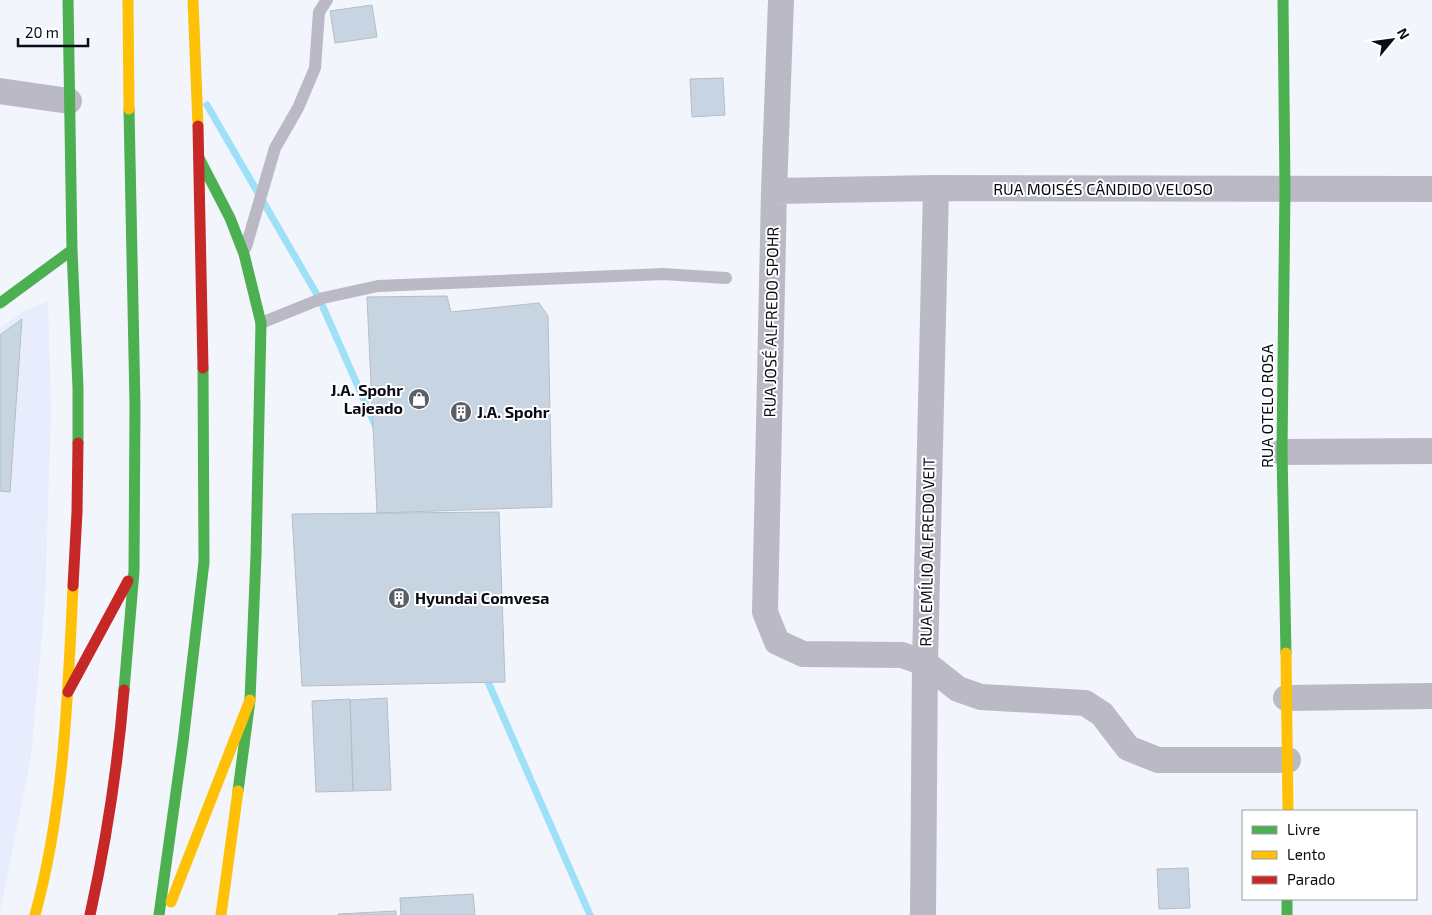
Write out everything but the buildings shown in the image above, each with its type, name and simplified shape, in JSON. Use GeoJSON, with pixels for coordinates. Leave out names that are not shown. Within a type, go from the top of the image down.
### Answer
{"type":"FeatureCollection","features":[{"type":"Feature","properties":{"kind":"main road"},"geometry":{"type":"LineString","coordinates":[[35,915],[42,890],[58,798],[68,692],[77,512],[78,388],[72,250],[68,0]]}},
{"type":"Feature","properties":{"kind":"main road"},"geometry":{"type":"LineString","coordinates":[[90,915],[100,874],[121,731],[134,571],[136,405],[128,0]]}},
{"type":"Feature","properties":{"kind":"main road"},"geometry":{"type":"LineString","coordinates":[[159,915],[183,742],[204,562],[204,397],[194,0]]}},
{"type":"Feature","properties":{"kind":"main road","name":"RUA OTELO ROSA"},"geometry":{"type":"LineString","coordinates":[[1283,0],[1285,189],[1282,452],[1288,810]]}},
{"type":"Feature","properties":{"kind":"main road"},"geometry":{"type":"LineString","coordinates":[[199,158],[230,218],[244,254],[261,323],[256,556],[250,700],[221,915]]}},
{"type":"Feature","properties":{"kind":"main road"},"geometry":{"type":"LineString","coordinates":[[0,303],[72,250]]}},
{"type":"Feature","properties":{"kind":"main road"},"geometry":{"type":"LineString","coordinates":[[68,692],[134,571]]}},
{"type":"Feature","properties":{"kind":"main road"},"geometry":{"type":"LineString","coordinates":[[166,915],[250,700]]}},
{"type":"Feature","properties":{"kind":"main road"},"geometry":{"type":"LineString","coordinates":[[1287,900],[1287,915]]}},
{"type":"Feature","properties":{"kind":"street","name":"RUA JOSÉ ALFREDO SPOHR"},"geometry":{"type":"LineString","coordinates":[[781,0],[774,191],[765,612],[777,642],[803,654],[902,655],[925,663]]}},
{"type":"Feature","properties":{"kind":"street"},"geometry":{"type":"LineString","coordinates":[[0,91],[69,100]]}},
{"type":"Feature","properties":{"kind":"street","name":"RUA MOISÉS CÂNDIDO VELOSO"},"geometry":{"type":"LineString","coordinates":[[774,191],[936,188],[1432,189]]}},
{"type":"Feature","properties":{"kind":"street","name":"RUA EMÍLIO ALFREDO VEIT"},"geometry":{"type":"LineString","coordinates":[[923,915],[925,663],[936,188]]}},
{"type":"Feature","properties":{"kind":"street"},"geometry":{"type":"LineString","coordinates":[[1282,452],[1432,450]]}},
{"type":"Feature","properties":{"kind":"street"},"geometry":{"type":"LineString","coordinates":[[925,663],[958,689],[981,697],[1085,703],[1102,714],[1128,748],[1158,760],[1288,760]]}},
{"type":"Feature","properties":{"kind":"street"},"geometry":{"type":"LineString","coordinates":[[1286,698],[1432,696]]}},
{"type":"Feature","properties":{"kind":"lane"},"geometry":{"type":"LineString","coordinates":[[244,254],[275,148],[298,108],[315,68],[319,12],[327,0]]}},
{"type":"Feature","properties":{"kind":"lane"},"geometry":{"type":"LineString","coordinates":[[261,323],[323,298],[378,286],[664,274],[726,278]]}},
{"type":"Feature","properties":{"kind":"shaded area"},"geometry":{"type":"Polygon","coordinates":[[[48,301],[51,410],[45,604],[31,756],[0,913],[0,328],[24,311],[48,301]]]}},
{"type":"Feature","properties":{"kind":"waterway"},"geometry":{"type":"LineString","coordinates":[[207,105],[319,298],[376,427]]}},
{"type":"Feature","properties":{"kind":"waterway"},"geometry":{"type":"LineString","coordinates":[[485,675],[590,915]]}},
{"type":"Feature","properties":{"kind":"traffic: fast"},"geometry":{"type":"LineString","coordinates":[[68,0],[72,250],[78,388],[78,443]]}},
{"type":"Feature","properties":{"kind":"traffic: fast"},"geometry":{"type":"LineString","coordinates":[[1283,0],[1285,189],[1282,452],[1286,653]]}},
{"type":"Feature","properties":{"kind":"traffic: fast"},"geometry":{"type":"LineString","coordinates":[[124,690],[134,571],[135,405],[129,109]]}},
{"type":"Feature","properties":{"kind":"traffic: fast"},"geometry":{"type":"LineString","coordinates":[[199,158],[230,218],[244,254],[261,323],[256,556],[250,700],[238,791]]}},
{"type":"Feature","properties":{"kind":"traffic: fast"},"geometry":{"type":"LineString","coordinates":[[0,303],[72,250]]}},
{"type":"Feature","properties":{"kind":"traffic: fast"},"geometry":{"type":"LineString","coordinates":[[159,915],[183,742],[204,562],[203,368]]}},
{"type":"Feature","properties":{"kind":"traffic: fast"},"geometry":{"type":"LineString","coordinates":[[1287,900],[1287,915]]}},
{"type":"Feature","properties":{"kind":"traffic: slow"},"geometry":{"type":"LineString","coordinates":[[128,0],[129,109]]}},
{"type":"Feature","properties":{"kind":"traffic: slow"},"geometry":{"type":"LineString","coordinates":[[193,0],[198,126]]}},
{"type":"Feature","properties":{"kind":"traffic: slow"},"geometry":{"type":"LineString","coordinates":[[35,915],[45,875],[63,752],[73,586]]}},
{"type":"Feature","properties":{"kind":"traffic: slow"},"geometry":{"type":"LineString","coordinates":[[1286,653],[1288,810]]}},
{"type":"Feature","properties":{"kind":"traffic: slow"},"geometry":{"type":"LineString","coordinates":[[171,902],[250,700]]}},
{"type":"Feature","properties":{"kind":"traffic: slow"},"geometry":{"type":"LineString","coordinates":[[221,915],[238,791]]}},
{"type":"Feature","properties":{"kind":"traffic: jam"},"geometry":{"type":"LineString","coordinates":[[198,126],[203,368]]}},
{"type":"Feature","properties":{"kind":"traffic: jam"},"geometry":{"type":"LineString","coordinates":[[73,586],[78,443]]}},
{"type":"Feature","properties":{"kind":"traffic: jam"},"geometry":{"type":"LineString","coordinates":[[68,692],[128,581]]}},
{"type":"Feature","properties":{"kind":"traffic: jam"},"geometry":{"type":"LineString","coordinates":[[90,915],[111,803],[124,690]]}},
{"type":"Feature","properties":{"kind":"place","name":"J.A. Spohr Lajeado"},"geometry":{"type":"Point","coordinates":[419,399]}},
{"type":"Feature","properties":{"kind":"place","name":"J.A. Spohr"},"geometry":{"type":"Point","coordinates":[461,412]}},
{"type":"Feature","properties":{"kind":"place","name":"Hyundai Comvesa"},"geometry":{"type":"Point","coordinates":[399,598]}}]}
